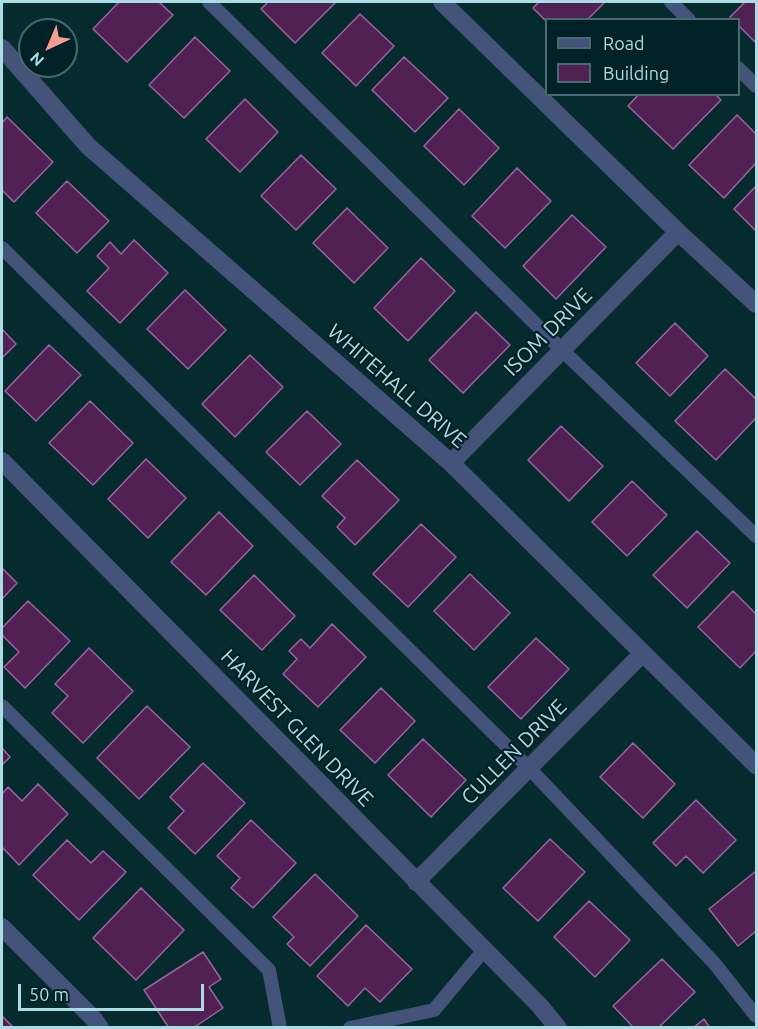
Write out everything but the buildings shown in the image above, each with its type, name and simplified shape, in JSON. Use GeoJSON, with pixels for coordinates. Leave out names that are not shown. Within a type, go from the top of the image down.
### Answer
{"type":"FeatureCollection","features":[{"type":"Feature","properties":{"kind":"street"},"geometry":{"type":"LineString","coordinates":[[442,2],[678,232],[756,304]]}},
{"type":"Feature","properties":{"kind":"street","name":"WHITEHALL DRIVE"},"geometry":{"type":"LineString","coordinates":[[2,48],[88,146],[451,463],[756,765]]}},
{"type":"Feature","properties":{"kind":"street","name":"ISOM DRIVE"},"geometry":{"type":"LineString","coordinates":[[451,463],[678,232]]}},
{"type":"Feature","properties":{"kind":"street","name":"HARVEST GLEN DRIVE"},"geometry":{"type":"LineString","coordinates":[[2,461],[540,1006],[558,1028]]}},
{"type":"Feature","properties":{"kind":"street","name":"CULLEN DRIVE"},"geometry":{"type":"LineString","coordinates":[[417,882],[643,653]]}},
{"type":"Feature","properties":{"kind":"street"},"geometry":{"type":"LineString","coordinates":[[2,927],[93,1018],[100,1028]]}},
{"type":"Feature","properties":{"kind":"lane"},"geometry":{"type":"LineString","coordinates":[[209,2],[562,350],[756,536]]}},
{"type":"Feature","properties":{"kind":"lane"},"geometry":{"type":"LineString","coordinates":[[670,2],[687,18]]}},
{"type":"Feature","properties":{"kind":"lane"},"geometry":{"type":"LineString","coordinates":[[740,70],[756,86]]}},
{"type":"Feature","properties":{"kind":"lane"},"geometry":{"type":"LineString","coordinates":[[2,248],[529,768],[715,964],[756,1016]]}},
{"type":"Feature","properties":{"kind":"lane"},"geometry":{"type":"LineString","coordinates":[[2,706],[269,970],[280,1028]]}},
{"type":"Feature","properties":{"kind":"lane"},"geometry":{"type":"LineString","coordinates":[[350,1028],[434,1010],[484,950]]}}]}
